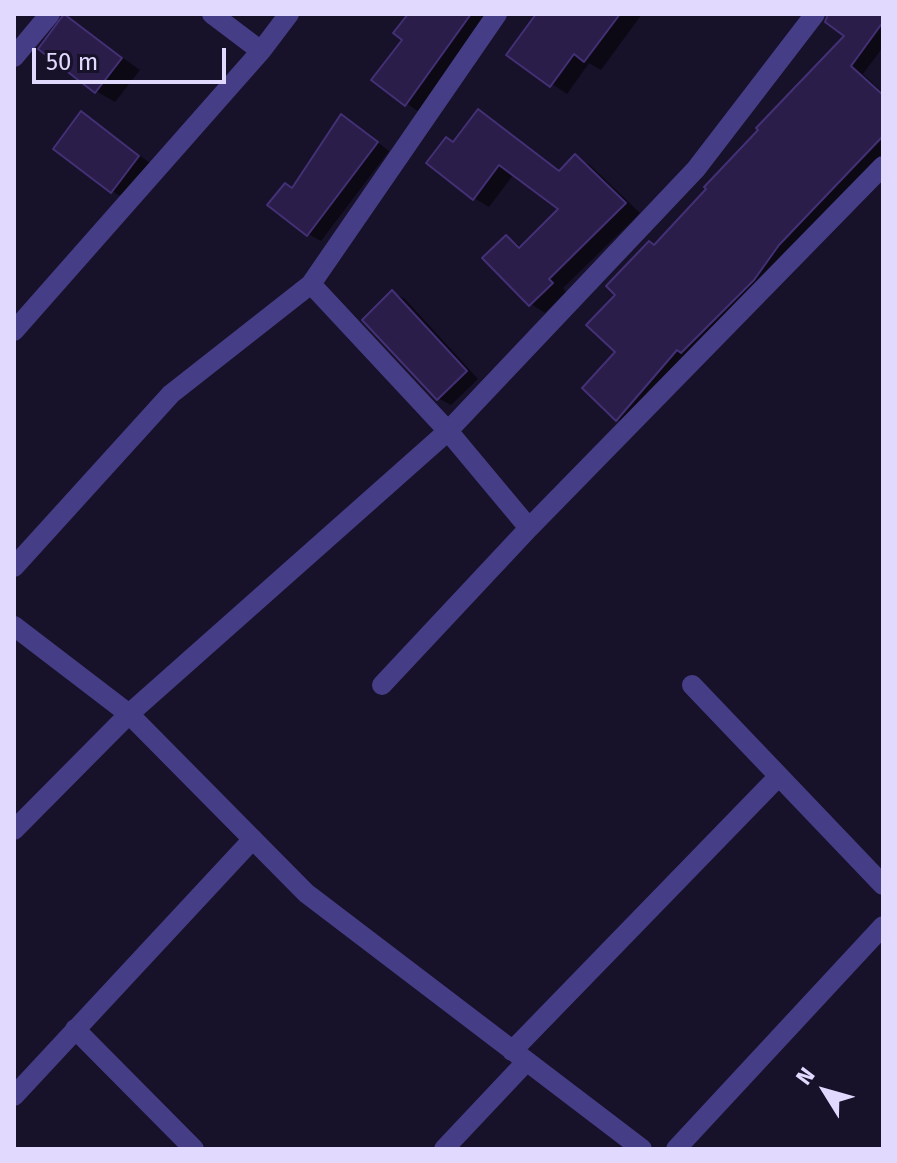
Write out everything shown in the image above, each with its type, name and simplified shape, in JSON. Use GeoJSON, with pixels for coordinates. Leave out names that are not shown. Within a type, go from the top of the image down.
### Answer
{"type":"FeatureCollection","features":[{"type":"Feature","properties":{"kind":"street"},"geometry":{"type":"LineString","coordinates":[[14,57],[50,14]]}},
{"type":"Feature","properties":{"kind":"street"},"geometry":{"type":"LineString","coordinates":[[212,14],[261,51]]}},
{"type":"Feature","properties":{"kind":"street"},"geometry":{"type":"LineString","coordinates":[[14,331],[261,51],[289,14]]}},
{"type":"Feature","properties":{"kind":"street"},"geometry":{"type":"LineString","coordinates":[[14,567],[171,394],[311,284],[497,14]]}},
{"type":"Feature","properties":{"kind":"street"},"geometry":{"type":"LineString","coordinates":[[15,829],[129,714],[448,431],[696,169],[815,14]]}},
{"type":"Feature","properties":{"kind":"street"},"geometry":{"type":"LineString","coordinates":[[382,685],[529,528],[883,166]]}},
{"type":"Feature","properties":{"kind":"street"},"geometry":{"type":"LineString","coordinates":[[311,284],[448,431],[529,528]]}},
{"type":"Feature","properties":{"kind":"street"},"geometry":{"type":"LineString","coordinates":[[14,626],[129,714],[306,893],[642,1149]]}},
{"type":"Feature","properties":{"kind":"street"},"geometry":{"type":"LineString","coordinates":[[692,685],[883,885]]}},
{"type":"Feature","properties":{"kind":"street"},"geometry":{"type":"LineString","coordinates":[[444,1149],[519,1057],[779,776]]}},
{"type":"Feature","properties":{"kind":"street"},"geometry":{"type":"LineString","coordinates":[[14,1096],[253,839]]}},
{"type":"Feature","properties":{"kind":"street"},"geometry":{"type":"LineString","coordinates":[[676,1149],[883,926]]}},
{"type":"Feature","properties":{"kind":"street"},"geometry":{"type":"LineString","coordinates":[[75,1029],[194,1149]]}},
{"type":"Feature","properties":{"kind":"building"},"geometry":{"type":"Polygon","coordinates":[[[64,14],[122,58],[95,93],[38,49],[64,14]]]}},
{"type":"Feature","properties":{"kind":"building"},"geometry":{"type":"Polygon","coordinates":[[[408,14],[471,14],[405,106],[371,80],[402,40],[393,33],[408,14]]]}},
{"type":"Feature","properties":{"kind":"building"},"geometry":{"type":"Polygon","coordinates":[[[536,14],[620,14],[584,62],[574,54],[550,87],[506,55],[536,14]]]}},
{"type":"Feature","properties":{"kind":"building"},"geometry":{"type":"Polygon","coordinates":[[[828,14],[883,14],[883,22],[851,66],[883,95],[883,136],[779,245],[754,280],[681,353],[677,350],[616,421],[582,388],[615,352],[586,325],[615,295],[606,286],[649,241],[654,245],[758,130],[756,128],[844,36],[825,22],[828,14]]]}},
{"type":"Feature","properties":{"kind":"building"},"geometry":{"type":"Polygon","coordinates":[[[478,109],[559,171],[575,154],[626,203],[549,279],[553,283],[529,306],[482,258],[506,235],[519,248],[558,209],[499,165],[473,200],[426,163],[446,137],[453,142],[478,109]]]}},
{"type":"Feature","properties":{"kind":"building"},"geometry":{"type":"Polygon","coordinates":[[[81,111],[139,156],[111,193],[53,149],[81,111]]]}},
{"type":"Feature","properties":{"kind":"building"},"geometry":{"type":"Polygon","coordinates":[[[341,114],[378,142],[307,236],[267,205],[285,183],[292,188],[341,114]]]}},
{"type":"Feature","properties":{"kind":"building"},"geometry":{"type":"Polygon","coordinates":[[[392,290],[467,371],[437,400],[362,320],[392,290]]]}}]}
